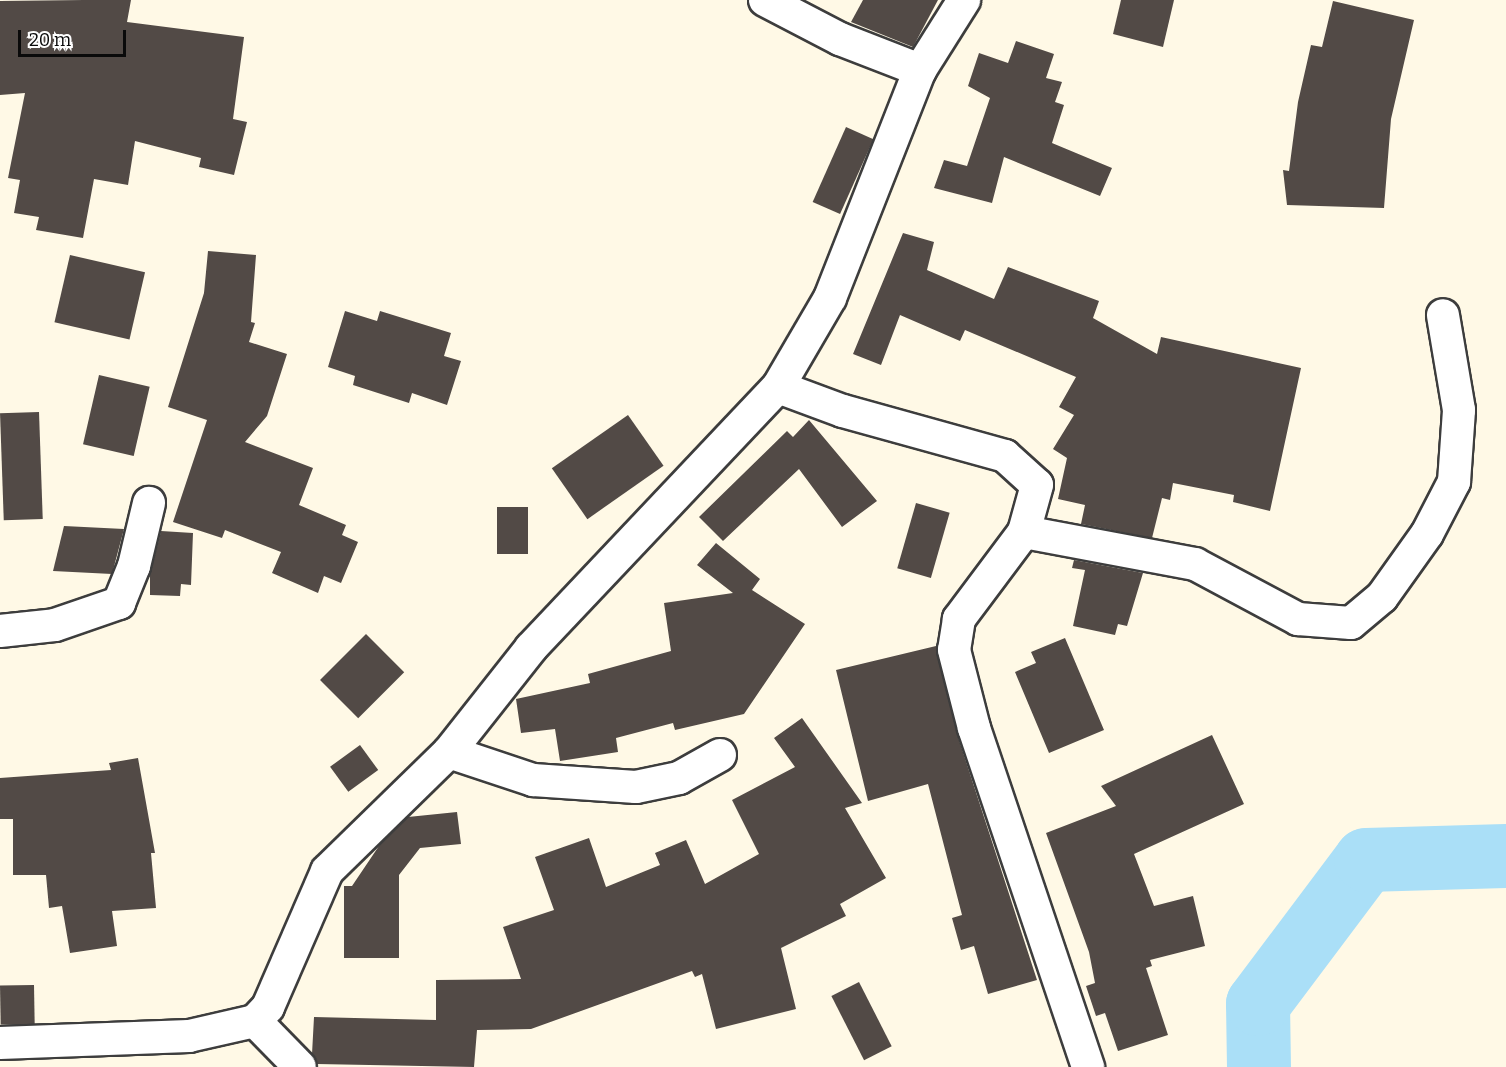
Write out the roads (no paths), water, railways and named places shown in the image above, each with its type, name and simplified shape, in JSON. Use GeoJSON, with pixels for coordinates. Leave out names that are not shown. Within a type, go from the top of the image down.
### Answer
{"type":"FeatureCollection","features":[{"type":"Feature","properties":{"kind":"street"},"geometry":{"type":"LineString","coordinates":[[765,0],[840,39],[920,70]]}},
{"type":"Feature","properties":{"kind":"street"},"geometry":{"type":"LineString","coordinates":[[0,1043],[189,1036],[255,1021],[280,986],[327,871],[449,752],[531,648],[778,387],[830,298],[920,70],[946,36],[964,0]]}},
{"type":"Feature","properties":{"kind":"street"},"geometry":{"type":"LineString","coordinates":[[1024,532],[1195,564],[1298,619],[1351,623],[1382,597],[1426,534],[1454,482],[1459,410],[1443,315]]}},
{"type":"Feature","properties":{"kind":"street"},"geometry":{"type":"LineString","coordinates":[[778,387],[843,411],[1005,456],[1037,485],[1024,532],[959,619],[954,650],[974,728],[1088,1067]]}},
{"type":"Feature","properties":{"kind":"street"},"geometry":{"type":"LineString","coordinates":[[0,632],[56,625],[119,603],[134,566],[149,503]]}},
{"type":"Feature","properties":{"kind":"street"},"geometry":{"type":"LineString","coordinates":[[449,752],[486,768],[533,780],[636,787],[679,778],[720,755]]}},
{"type":"Feature","properties":{"kind":"street"},"geometry":{"type":"LineString","coordinates":[[255,1021],[300,1067]]}},
{"type":"Feature","properties":{"kind":"waterway"},"geometry":{"type":"LineString","coordinates":[[1259,1067],[1258,1004],[1366,860],[1506,856]]}}]}
